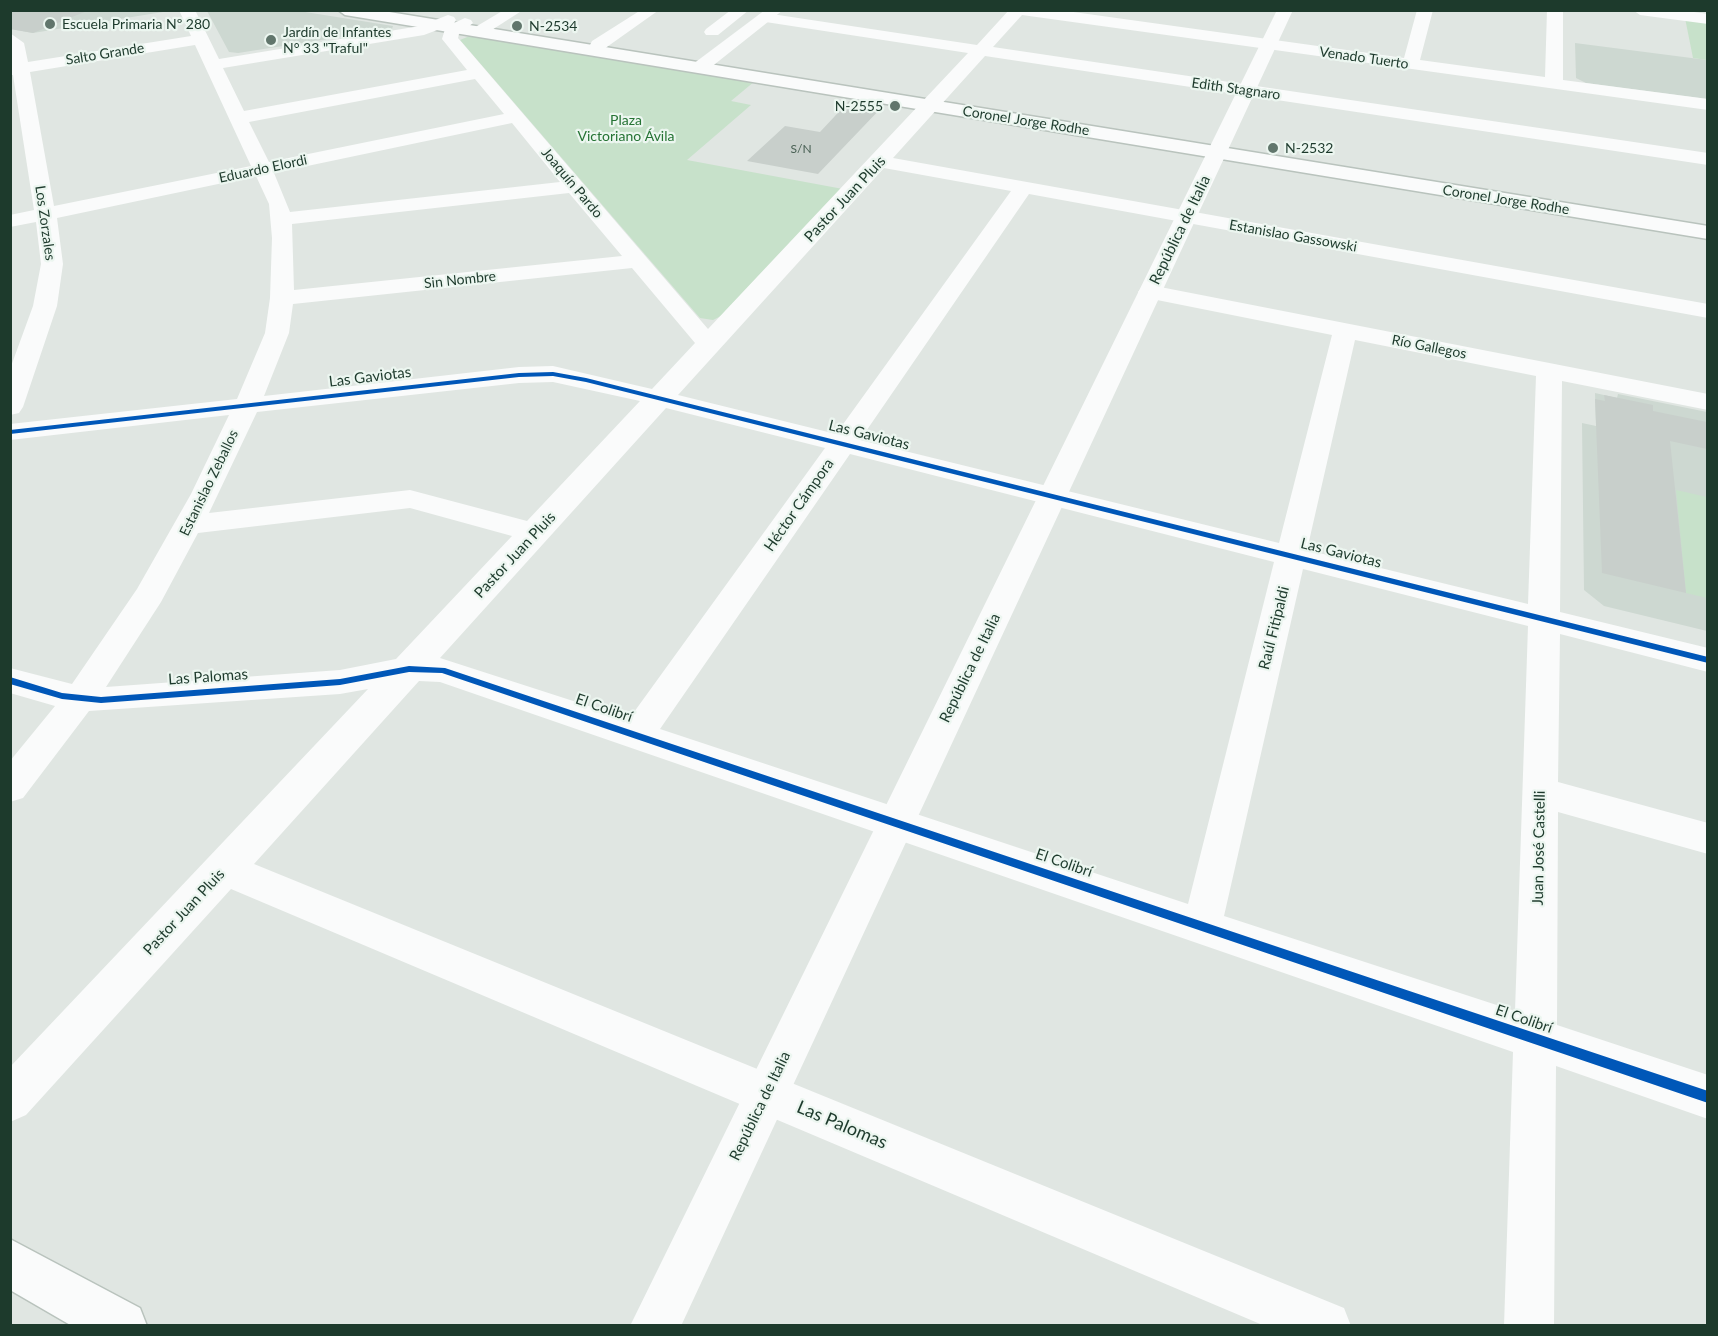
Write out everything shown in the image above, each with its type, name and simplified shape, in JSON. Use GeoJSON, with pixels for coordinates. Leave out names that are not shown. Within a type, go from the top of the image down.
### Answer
{"type":"FeatureCollection","features":[{"type":"Feature","properties":{"kind":"street","name":"Estanislao Zeballos"},"geometry":{"type":"LineString","coordinates":[[10,788],[80,699],[150,594],[189,525],[247,406],[277,333],[282,298],[282,219],[264,169],[187,10]]}},
{"type":"Feature","properties":{"kind":"street","name":"Coronel Jorge Rodhe"},"geometry":{"type":"LineString","coordinates":[[345,10],[598,45],[703,65]]}},
{"type":"Feature","properties":{"kind":"street","name":"Coronel Jorge Rodhe"},"geometry":{"type":"LineString","coordinates":[[386,10],[462,26],[703,65],[1707,223]]}},
{"type":"Feature","properties":{"kind":"street"},"geometry":{"type":"LineString","coordinates":[[213,65],[462,26],[516,10]]}},
{"type":"Feature","properties":{"kind":"street"},"geometry":{"type":"LineString","coordinates":[[598,45],[652,10]]}},
{"type":"Feature","properties":{"kind":"street"},"geometry":{"type":"LineString","coordinates":[[712,32],[742,10]]}},
{"type":"Feature","properties":{"kind":"street","name":"Venado Tuerto"},"geometry":{"type":"LineString","coordinates":[[1020,10],[1554,84],[1706,111]]}},
{"type":"Feature","properties":{"kind":"street","name":"Pastor Juan Pluis"},"geometry":{"type":"LineString","coordinates":[[10,1100],[1020,10]]}},
{"type":"Feature","properties":{"kind":"street"},"geometry":{"type":"LineString","coordinates":[[1107,69],[1148,10]]}},
{"type":"Feature","properties":{"kind":"street","name":"República de Italia"},"geometry":{"type":"LineString","coordinates":[[655,1326],[1285,10]]}},
{"type":"Feature","properties":{"kind":"street"},"geometry":{"type":"LineString","coordinates":[[1412,64],[1425,10]]}},
{"type":"Feature","properties":{"kind":"street"},"geometry":{"type":"LineString","coordinates":[[1554,84],[1555,10]]}},
{"type":"Feature","properties":{"kind":"street"},"geometry":{"type":"LineString","coordinates":[[1640,10],[1707,19]]}},
{"type":"Feature","properties":{"kind":"street"},"geometry":{"type":"LineString","coordinates":[[703,65],[770,14]]}},
{"type":"Feature","properties":{"kind":"street","name":"Edith Stagnaro"},"geometry":{"type":"LineString","coordinates":[[770,14],[982,51],[1707,159]]}},
{"type":"Feature","properties":{"kind":"street","name":"Joaquín Pardo"},"geometry":{"type":"LineString","coordinates":[[462,26],[449,34],[450,39],[709,345]]}},
{"type":"Feature","properties":{"kind":"street","name":"Los Zorzales"},"geometry":{"type":"LineString","coordinates":[[10,38],[16,43],[15,69],[51,246],[49,284],[38,330],[10,407]]}},
{"type":"Feature","properties":{"kind":"street","name":"Salto Grande"},"geometry":{"type":"LineString","coordinates":[[15,69],[200,39]]}},
{"type":"Feature","properties":{"kind":"street"},"geometry":{"type":"LineString","coordinates":[[239,118],[479,73]]}},
{"type":"Feature","properties":{"kind":"street","name":"Eduardo Elordi"},"geometry":{"type":"LineString","coordinates":[[10,221],[516,117]]}},
{"type":"Feature","properties":{"kind":"street","name":"Coronel Jorge Rodhe"},"geometry":{"type":"LineString","coordinates":[[1219,148],[1707,233]]}},
{"type":"Feature","properties":{"kind":"street","name":"Estanislao Gassowski"},"geometry":{"type":"LineString","coordinates":[[879,161],[1707,311]]}},
{"type":"Feature","properties":{"kind":"street"},"geometry":{"type":"LineString","coordinates":[[282,219],[575,186]]}},
{"type":"Feature","properties":{"kind":"street","name":"Héctor Cámpora"},"geometry":{"type":"LineString","coordinates":[[637,735],[1024,188]]}},
{"type":"Feature","properties":{"kind":"street","name":"Sin Nombre"},"geometry":{"type":"LineString","coordinates":[[282,298],[638,261]]}},
{"type":"Feature","properties":{"kind":"street","name":"Río Gallegos"},"geometry":{"type":"LineString","coordinates":[[1150,292],[1707,402]]}},
{"type":"Feature","properties":{"kind":"street","name":"Raúl Fitipaldi"},"geometry":{"type":"LineString","coordinates":[[1202,926],[1345,330]]}},
{"type":"Feature","properties":{"kind":"street","name":"Juan José Castelli"},"geometry":{"type":"LineString","coordinates":[[1529,1326],[1549,371]]}},
{"type":"Feature","properties":{"kind":"street","name":"Las Gaviotas"},"geometry":{"type":"LineString","coordinates":[[10,432],[536,374],[570,376],[1707,660]]}},
{"type":"Feature","properties":{"kind":"street"},"geometry":{"type":"LineString","coordinates":[[189,525],[410,499],[433,503],[535,533]]}},
{"type":"Feature","properties":{"kind":"street","name":"El Colibrí"},"geometry":{"type":"LineString","coordinates":[[409,669],[442,670],[1707,1097]]}},
{"type":"Feature","properties":{"kind":"street","name":"Las Palomas"},"geometry":{"type":"LineString","coordinates":[[10,680],[80,699],[340,682],[409,669]]}},
{"type":"Feature","properties":{"kind":"street"},"geometry":{"type":"LineString","coordinates":[[1540,792],[1707,839]]}},
{"type":"Feature","properties":{"kind":"street","name":"Las Palomas"},"geometry":{"type":"LineString","coordinates":[[225,868],[1326,1326]]}},
{"type":"Feature","properties":{"kind":"street"},"geometry":{"type":"LineString","coordinates":[[10,1263],[122,1326]]}},
{"type":"Feature","properties":{"kind":"shaded area","name":"Escuela Primaria Nº 280"},"geometry":{"type":"Polygon","coordinates":[[[10,11],[169,11],[33,33],[11,29],[10,11]]]}},
{"type":"Feature","properties":{"kind":"shaded area","name":"Jardín de Infantes N° 33 \"Traful\""},"geometry":{"type":"Polygon","coordinates":[[[207,11],[299,11],[393,26],[392,29],[238,53],[229,52],[207,11]]]}},
{"type":"Feature","properties":{"kind":"shaded area"},"geometry":{"type":"Polygon","coordinates":[[[1575,43],[1707,60],[1707,99],[1586,83],[1576,78],[1575,43]]]}},
{"type":"Feature","properties":{"kind":"shaded area"},"geometry":{"type":"Polygon","coordinates":[[[1595,393],[1617,398],[1618,394],[1707,412],[1707,631],[1604,606],[1584,590],[1582,423],[1596,426],[1595,393]]]}},
{"type":"Feature","properties":{"kind":"green space"},"geometry":{"type":"Polygon","coordinates":[[[1685,18],[1707,21],[1707,60],[1693,58],[1685,18]]]}},
{"type":"Feature","properties":{"kind":"green space","name":"Plaza Victoriano Ávila"},"geometry":{"type":"Polygon","coordinates":[[[472,35],[755,81],[731,101],[751,105],[687,160],[843,189],[721,316],[713,320],[700,318],[460,40],[472,35]]]}},
{"type":"Feature","properties":{"kind":"green space"},"geometry":{"type":"Polygon","coordinates":[[[1676,490],[1707,497],[1707,598],[1686,593],[1676,490]]]}},
{"type":"Feature","properties":{"kind":"building"},"geometry":{"type":"Polygon","coordinates":[[[10,10],[87,11],[33,33],[10,29],[10,10]]]}},
{"type":"Feature","properties":{"kind":"building"},"geometry":{"type":"Polygon","coordinates":[[[849,101],[883,106],[818,174],[747,161],[785,126],[820,132],[849,101]]]}},
{"type":"Feature","properties":{"kind":"building"},"geometry":{"type":"Polygon","coordinates":[[[1604,395],[1653,405],[1653,411],[1707,422],[1707,449],[1670,441],[1686,593],[1602,573],[1595,399],[1605,401],[1604,395]]]}},
{"type":"Feature","properties":{"kind":"cycle path"},"geometry":{"type":"LineString","coordinates":[[10,432],[519,375],[553,374],[586,380],[1708,660]]}},
{"type":"Feature","properties":{"kind":"cycle path"},"geometry":{"type":"LineString","coordinates":[[10,680],[62,696],[101,700],[340,682],[409,669],[442,670],[1708,1097]]}},
{"type":"Feature","properties":{"kind":"place","name":"Escuela Primaria Nº 280"},"geometry":{"type":"Point","coordinates":[50,24]}},
{"type":"Feature","properties":{"kind":"place","name":"N-2534"},"geometry":{"type":"Point","coordinates":[517,26]}},
{"type":"Feature","properties":{"kind":"place","name":"Jardín de Infantes N° 33 \"Traful\""},"geometry":{"type":"Point","coordinates":[271,40]}},
{"type":"Feature","properties":{"kind":"place","name":"N-2555"},"geometry":{"type":"Point","coordinates":[895,106]}},
{"type":"Feature","properties":{"kind":"place","name":"N-2532"},"geometry":{"type":"Point","coordinates":[1273,148]}}]}
